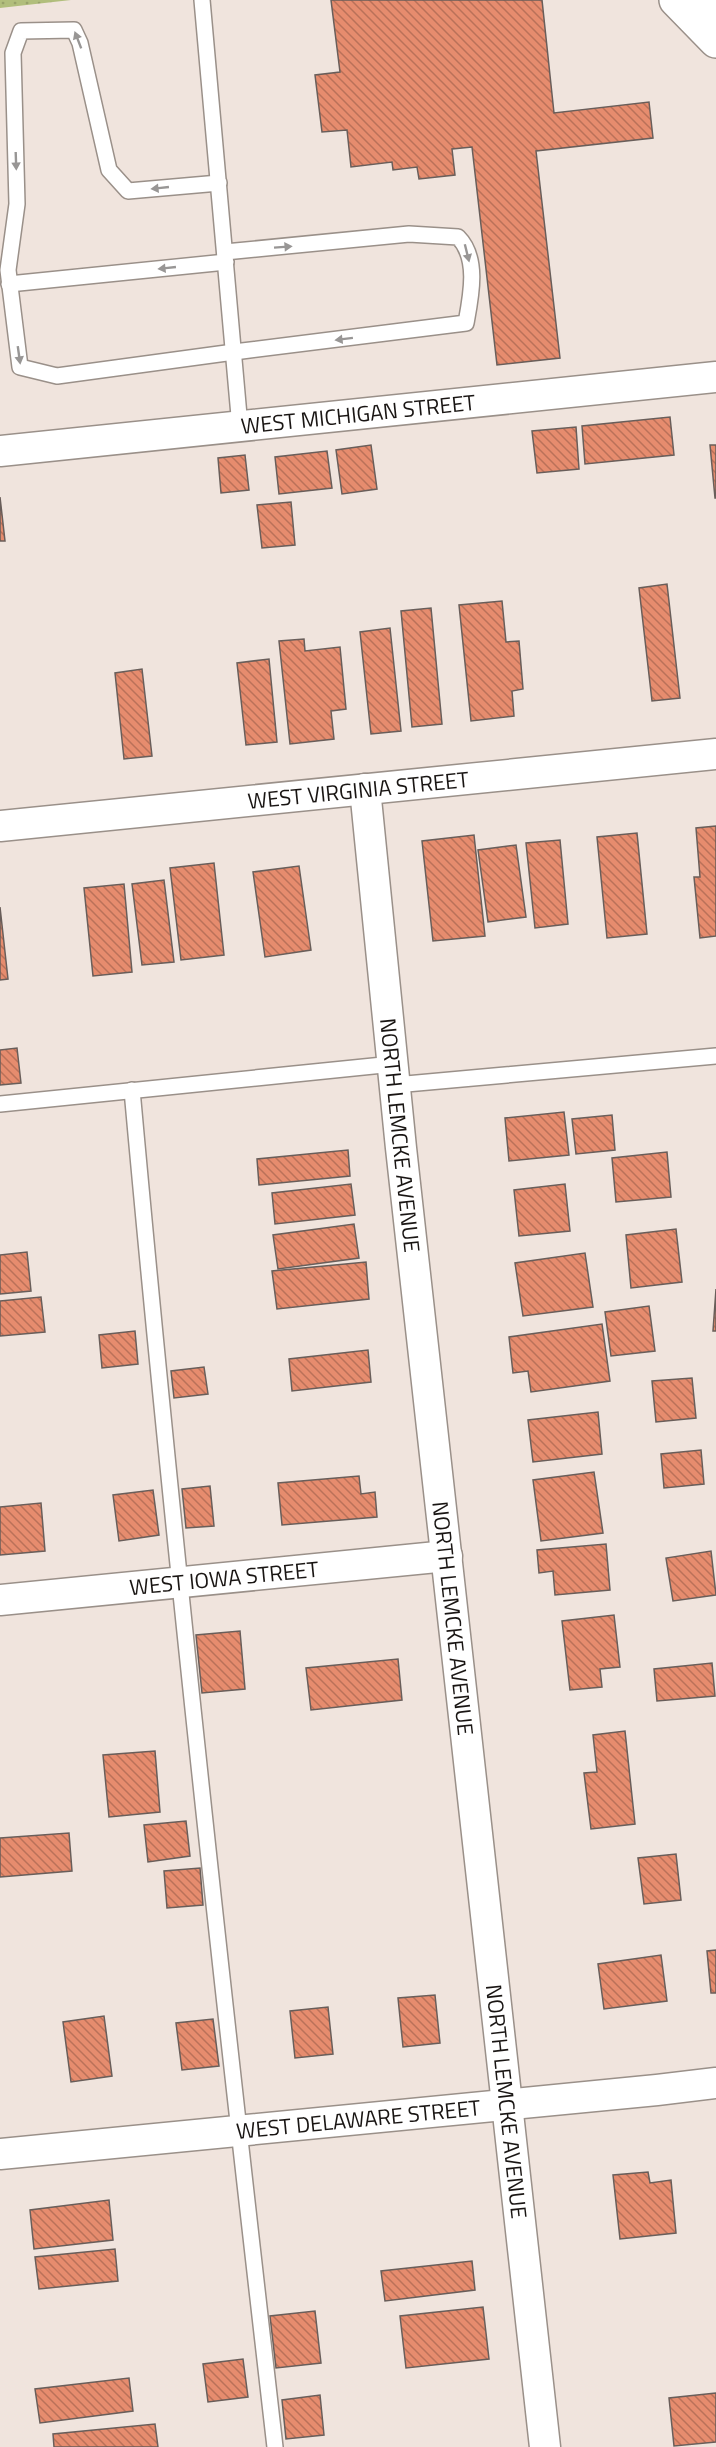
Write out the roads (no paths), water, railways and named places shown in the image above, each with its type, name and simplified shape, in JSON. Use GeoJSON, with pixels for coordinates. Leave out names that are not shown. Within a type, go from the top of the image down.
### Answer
{"type":"FeatureCollection","features":[{"type":"Feature","properties":{"kind":"main road"},"geometry":{"type":"LineString","coordinates":[[693,6],[716,41]]}},
{"type":"Feature","properties":{"kind":"street","name":"WEST MICHIGAN STREET"},"geometry":{"type":"LineString","coordinates":[[0,451],[716,377]]}},
{"type":"Feature","properties":{"kind":"street","name":"WEST VIRGINIA STREET"},"geometry":{"type":"LineString","coordinates":[[0,826],[716,754]]}},
{"type":"Feature","properties":{"kind":"street","name":"NORTH LEMCKE AVENUE"},"geometry":{"type":"LineString","coordinates":[[365,789],[394,1075],[545,2447]]}},
{"type":"Feature","properties":{"kind":"street","name":"WEST IOWA STREET"},"geometry":{"type":"LineString","coordinates":[[0,1600],[447,1556]]}},
{"type":"Feature","properties":{"kind":"street","name":"WEST DELAWARE STREET"},"geometry":{"type":"LineString","coordinates":[[0,2154],[716,2083]]}},
{"type":"Feature","properties":{"kind":"lane"},"geometry":{"type":"LineString","coordinates":[[202,0],[240,427]]}},
{"type":"Feature","properties":{"kind":"lane"},"geometry":{"type":"LineString","coordinates":[[9,284],[410,234],[458,237],[467,246],[473,290],[466,323],[57,376],[21,367],[9,284],[8,270],[17,204],[13,53],[21,32],[74,30],[80,43],[109,170],[128,192],[219,183]]}},
{"type":"Feature","properties":{"kind":"lane"},"geometry":{"type":"LineString","coordinates":[[0,1104],[132,1090],[716,1056]]}},
{"type":"Feature","properties":{"kind":"lane"},"geometry":{"type":"LineString","coordinates":[[132,1090],[167,1473],[181,1581],[238,2130],[275,2447]]}}]}
